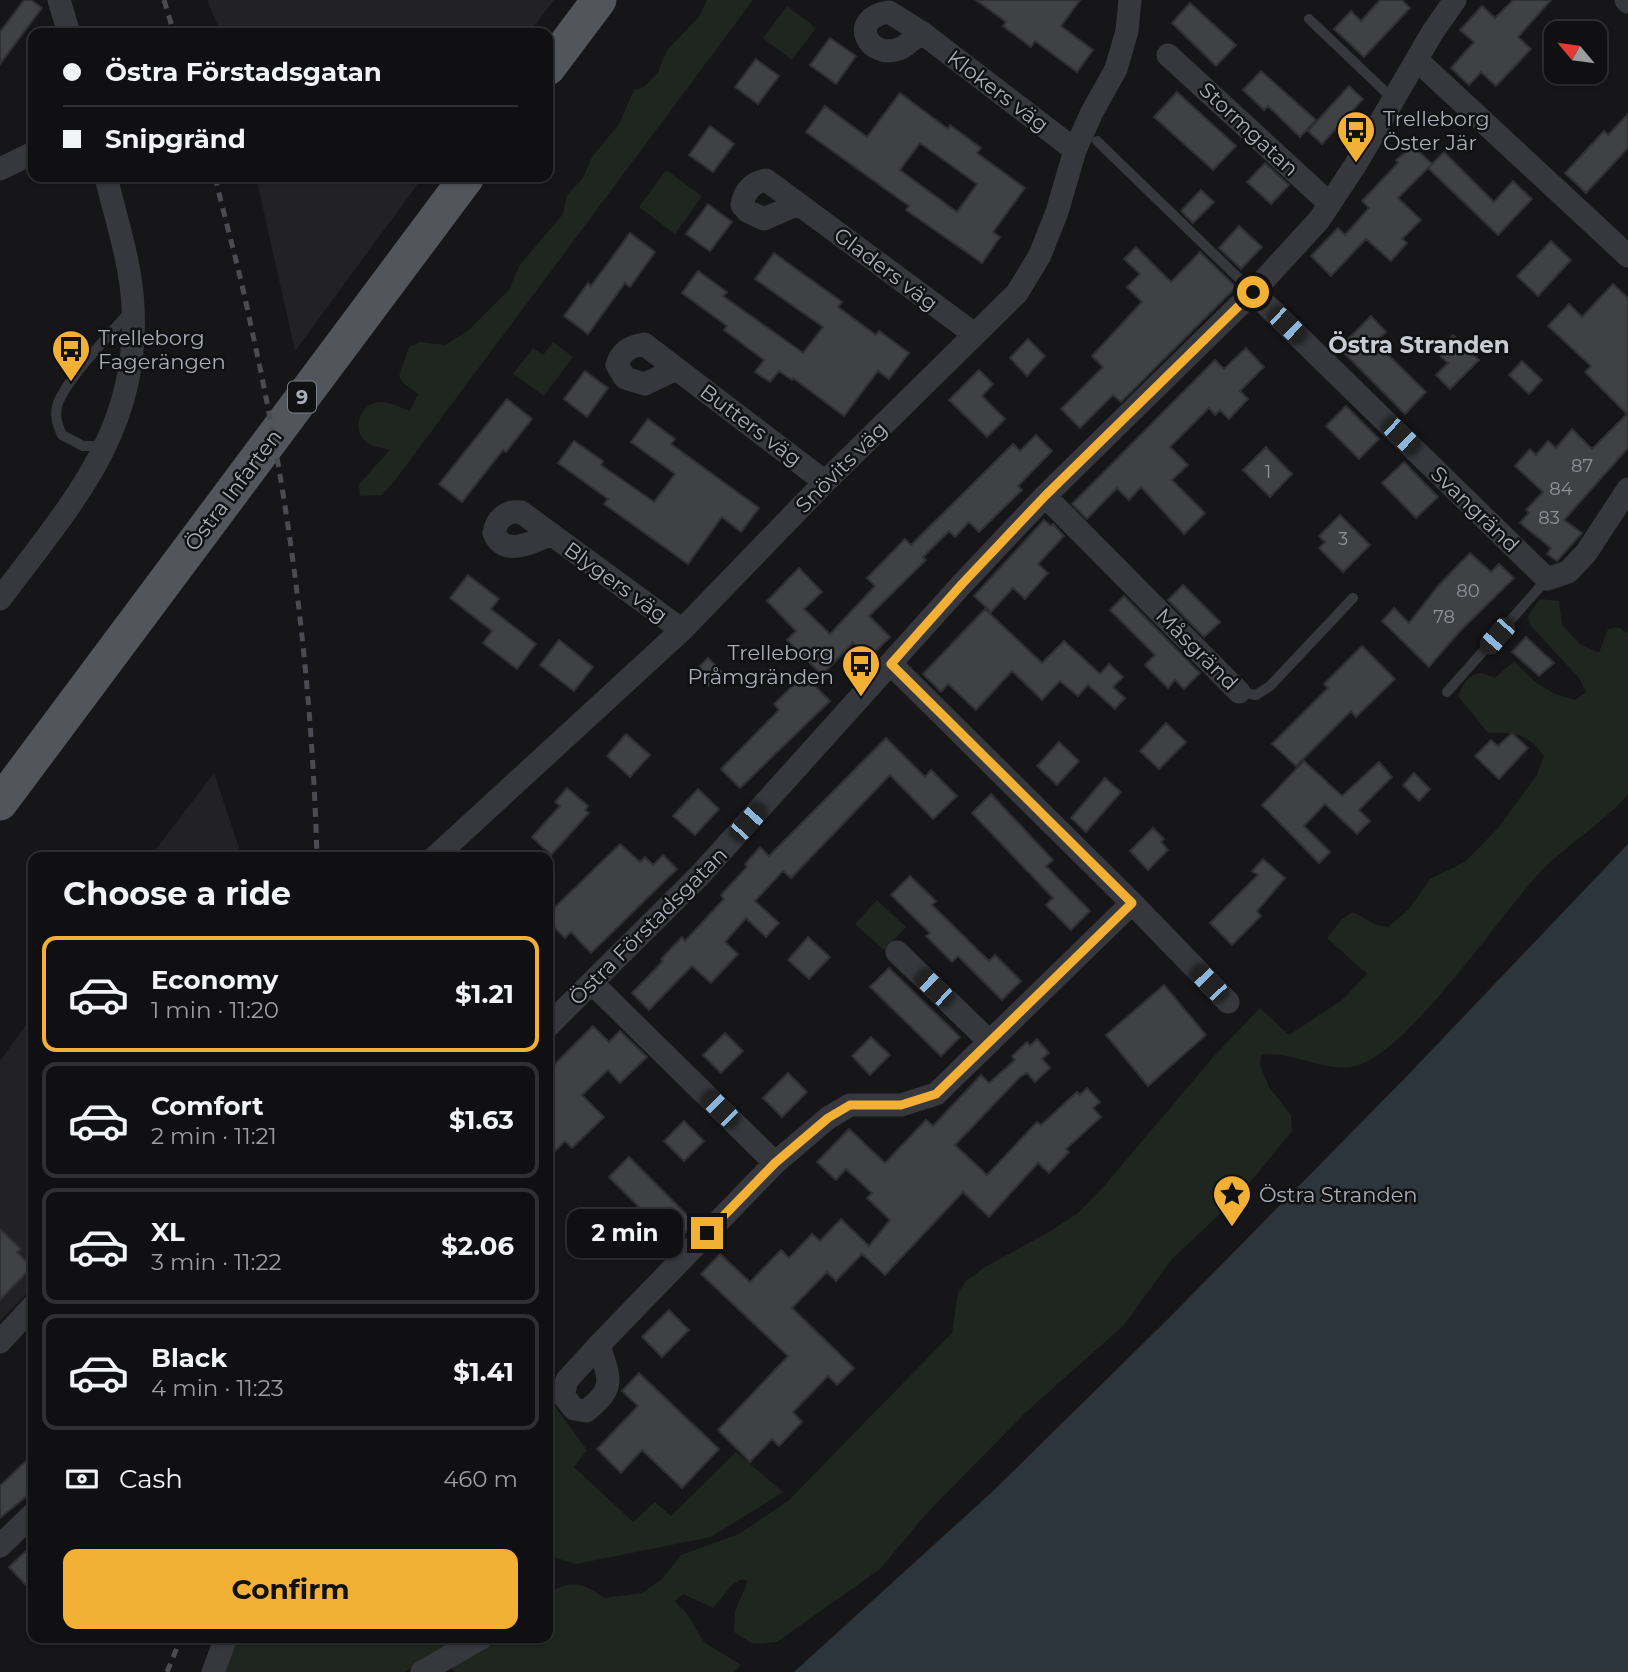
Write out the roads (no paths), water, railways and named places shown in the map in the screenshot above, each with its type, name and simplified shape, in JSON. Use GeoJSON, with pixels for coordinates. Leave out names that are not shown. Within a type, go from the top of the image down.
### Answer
{"type":"FeatureCollection","features":[{"type":"Feature","properties":{"kind":"main road"},"geometry":{"type":"LineString","coordinates":[[553,61],[598,0]]}},
{"type":"Feature","properties":{"kind":"main road","name":"Östra Infarten"},"geometry":{"type":"LineString","coordinates":[[0,803],[463,182]]}},
{"type":"Feature","properties":{"kind":"street"},"geometry":{"type":"LineString","coordinates":[[59,0],[67,28]]}},
{"type":"Feature","properties":{"kind":"street","name":"Snövits väg"},"geometry":{"type":"LineString","coordinates":[[441,852],[682,630],[825,482],[1017,293],[1040,255],[1057,212],[1075,150],[1091,113],[1116,69],[1127,31],[1130,0]]}},
{"type":"Feature","properties":{"kind":"street","name":"Östra Förstadsgatan"},"geometry":{"type":"LineString","coordinates":[[553,1021],[700,875],[962,584],[1045,496],[1253,292],[1330,204],[1418,61],[1432,33],[1455,0]]}},
{"type":"Feature","properties":{"kind":"street","name":"Klokers väg"},"geometry":{"type":"LineString","coordinates":[[921,32],[1075,150]]}},
{"type":"Feature","properties":{"kind":"street","name":"Stormgatan"},"geometry":{"type":"LineString","coordinates":[[1168,55],[1330,204]]}},
{"type":"Feature","properties":{"kind":"street"},"geometry":{"type":"LineString","coordinates":[[1418,61],[1628,256]]}},
{"type":"Feature","properties":{"kind":"street"},"geometry":{"type":"LineString","coordinates":[[0,169],[28,155]]}},
{"type":"Feature","properties":{"kind":"street"},"geometry":{"type":"LineString","coordinates":[[0,598],[78,494],[107,447],[121,412],[132,365],[133,306],[128,271],[107,182]]}},
{"type":"Feature","properties":{"kind":"street","name":"Gladers väg"},"geometry":{"type":"LineString","coordinates":[[798,204],[974,334]]}},
{"type":"Feature","properties":{"kind":"street","name":"Svangränd"},"geometry":{"type":"LineString","coordinates":[[1253,292],[1547,579]]}},
{"type":"Feature","properties":{"kind":"street","name":"Butters väg"},"geometry":{"type":"LineString","coordinates":[[676,369],[825,482]]}},
{"type":"Feature","properties":{"kind":"street"},"geometry":{"type":"LineString","coordinates":[[1547,579],[1568,572],[1586,553],[1628,489]]}},
{"type":"Feature","properties":{"kind":"street","name":"Måsgränd"},"geometry":{"type":"LineString","coordinates":[[1045,496],[1239,692]]}},
{"type":"Feature","properties":{"kind":"street","name":"Blygers väg"},"geometry":{"type":"LineString","coordinates":[[551,534],[682,630]]}},
{"type":"Feature","properties":{"kind":"street"},"geometry":{"type":"LineString","coordinates":[[891,664],[1228,1002]]}},
{"type":"Feature","properties":{"kind":"street"},"geometry":{"type":"LineString","coordinates":[[599,1345],[775,1163],[828,1118],[850,1105],[901,1105],[936,1094],[1132,903]]}},
{"type":"Feature","properties":{"kind":"street"},"geometry":{"type":"LineString","coordinates":[[897,952],[990,1042]]}},
{"type":"Feature","properties":{"kind":"street"},"geometry":{"type":"LineString","coordinates":[[593,983],[775,1163]]}},
{"type":"Feature","properties":{"kind":"street"},"geometry":{"type":"LineString","coordinates":[[0,1342],[28,1311]]}},
{"type":"Feature","properties":{"kind":"street"},"geometry":{"type":"LineString","coordinates":[[0,1546],[28,1519]]}},
{"type":"Feature","properties":{"kind":"street"},"geometry":{"type":"LineString","coordinates":[[213,1672],[224,1643]]}},
{"type":"Feature","properties":{"kind":"street"},"geometry":{"type":"LineString","coordinates":[[422,1672],[472,1643]]}},
{"type":"Feature","properties":{"kind":"lane"},"geometry":{"type":"LineString","coordinates":[[1309,19],[1394,100]]}},
{"type":"Feature","properties":{"kind":"lane"},"geometry":{"type":"LineString","coordinates":[[1097,141],[1253,292]]}},
{"type":"Feature","properties":{"kind":"lane"},"geometry":{"type":"LineString","coordinates":[[107,447],[83,446],[62,435],[56,416],[57,405],[71,383],[133,306]]}},
{"type":"Feature","properties":{"kind":"lane"},"geometry":{"type":"LineString","coordinates":[[1447,692],[1547,579]]}},
{"type":"Feature","properties":{"kind":"lane","name":"Måsgränd"},"geometry":{"type":"LineString","coordinates":[[1239,692],[1256,695],[1270,686],[1353,598]]}},
{"type":"Feature","properties":{"kind":"railway"},"geometry":{"type":"LineString","coordinates":[[164,0],[172,28]]}},
{"type":"Feature","properties":{"kind":"railway"},"geometry":{"type":"LineString","coordinates":[[216,182],[265,392],[288,524],[310,724],[317,852]]}},
{"type":"Feature","properties":{"kind":"railway"},"geometry":{"type":"LineString","coordinates":[[167,1672],[179,1643]]}},
{"type":"Feature","properties":{"kind":"place","name":"Trelleborg Öster Jär"},"geometry":{"type":"Point","coordinates":[1356,164]}},
{"type":"Feature","properties":{"kind":"place","name":"Trelleborg Fagerängen"},"geometry":{"type":"Point","coordinates":[71,383]}},
{"type":"Feature","properties":{"kind":"place","name":"Trelleborg Pråmgränden"},"geometry":{"type":"Point","coordinates":[861,698]}},
{"type":"Feature","properties":{"kind":"place","name":"Östra Stranden"},"geometry":{"type":"Point","coordinates":[1232,1228]}},
{"type":"Feature","properties":{"kind":"district","name":"Östra Stranden"},"geometry":{"type":"Point","coordinates":[1419,345]}}]}
